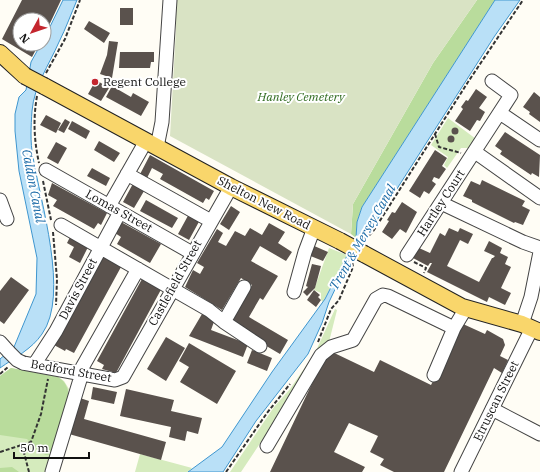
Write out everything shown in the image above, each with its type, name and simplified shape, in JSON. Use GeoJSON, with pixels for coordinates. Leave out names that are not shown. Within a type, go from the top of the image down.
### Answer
{"type":"FeatureCollection","features":[{"type":"Feature","properties":{"kind":"main road","name":"Shelton New Road"},"geometry":{"type":"LineString","coordinates":[[0,53],[25,76],[231,187],[361,250],[466,308],[531,329]]}},
{"type":"Feature","properties":{"kind":"main road"},"geometry":{"type":"LineString","coordinates":[[0,68],[25,76]]}},
{"type":"Feature","properties":{"kind":"street","name":"Davis Street"},"geometry":{"type":"LineString","coordinates":[[24,364],[56,331],[100,247],[127,174],[152,144],[162,122],[170,0]]}},
{"type":"Feature","properties":{"kind":"street","name":"Hartley Court"},"geometry":{"type":"LineString","coordinates":[[407,255],[511,95],[492,81]]}},
{"type":"Feature","properties":{"kind":"street"},"geometry":{"type":"LineString","coordinates":[[500,113],[540,140]]}},
{"type":"Feature","properties":{"kind":"street"},"geometry":{"type":"LineString","coordinates":[[472,155],[540,198]]}},
{"type":"Feature","properties":{"kind":"street","name":"Lomas Street"},"geometry":{"type":"LineString","coordinates":[[43,172],[114,209],[192,253]]}},
{"type":"Feature","properties":{"kind":"street"},"geometry":{"type":"LineString","coordinates":[[127,174],[211,221]]}},
{"type":"Feature","properties":{"kind":"street","name":"Castlefield Street"},"geometry":{"type":"LineString","coordinates":[[119,379],[123,377],[192,253],[231,187]]}},
{"type":"Feature","properties":{"kind":"street"},"geometry":{"type":"LineString","coordinates":[[0,200],[7,218]]}},
{"type":"Feature","properties":{"kind":"street"},"geometry":{"type":"LineString","coordinates":[[441,203],[523,242],[540,248]]}},
{"type":"Feature","properties":{"kind":"street"},"geometry":{"type":"LineString","coordinates":[[55,225],[100,247],[209,310],[260,346]]}},
{"type":"Feature","properties":{"kind":"street"},"geometry":{"type":"LineString","coordinates":[[294,292],[305,252],[314,228]]}},
{"type":"Feature","properties":{"kind":"street","name":"Etruscan Street"},"geometry":{"type":"LineString","coordinates":[[461,472],[531,329],[530,297],[540,252]]}},
{"type":"Feature","properties":{"kind":"street"},"geometry":{"type":"LineString","coordinates":[[52,472],[80,373],[138,269]]}},
{"type":"Feature","properties":{"kind":"street"},"geometry":{"type":"LineString","coordinates":[[224,322],[244,287]]}},
{"type":"Feature","properties":{"kind":"street"},"geometry":{"type":"LineString","coordinates":[[267,446],[321,355],[331,347],[353,340],[376,299],[383,295],[388,296],[454,328]]}},
{"type":"Feature","properties":{"kind":"street"},"geometry":{"type":"LineString","coordinates":[[434,375],[454,328],[466,308]]}},
{"type":"Feature","properties":{"kind":"street"},"geometry":{"type":"LineString","coordinates":[[0,342],[17,360],[24,364]]}},
{"type":"Feature","properties":{"kind":"street","name":"Bedford Street"},"geometry":{"type":"LineString","coordinates":[[24,364],[114,380],[119,379]]}},
{"type":"Feature","properties":{"kind":"street"},"geometry":{"type":"LineString","coordinates":[[492,409],[540,434]]}},
{"type":"Feature","properties":{"kind":"path"},"geometry":{"type":"LineString","coordinates":[[55,311],[57,279],[55,225],[35,144],[35,111],[42,85],[65,39],[80,0]]}},
{"type":"Feature","properties":{"kind":"path"},"geometry":{"type":"LineString","coordinates":[[315,348],[331,309],[339,300],[353,267],[352,261],[361,250],[468,82],[523,0]]}},
{"type":"Feature","properties":{"kind":"path"},"geometry":{"type":"LineString","coordinates":[[435,134],[439,147],[472,155]]}},
{"type":"Feature","properties":{"kind":"path"},"geometry":{"type":"LineString","coordinates":[[0,374],[24,364]]}},
{"type":"Feature","properties":{"kind":"path"},"geometry":{"type":"LineString","coordinates":[[0,452],[31,442],[41,414],[49,373]]}},
{"type":"Feature","properties":{"kind":"path"},"geometry":{"type":"LineString","coordinates":[[226,472],[292,380]]}},
{"type":"Feature","properties":{"kind":"path"},"geometry":{"type":"LineString","coordinates":[[22,446],[29,472]]}},
{"type":"Feature","properties":{"kind":"green space","name":"Hanley Cemetery"},"geometry":{"type":"Polygon","coordinates":[[[175,0],[477,0],[433,63],[353,204],[351,234],[170,136],[176,29],[175,0]]]}},
{"type":"Feature","properties":{"kind":"green space"},"geometry":{"type":"Polygon","coordinates":[[[477,0],[495,0],[362,207],[357,222],[356,238],[351,234],[353,204],[433,63],[477,0]]]}},
{"type":"Feature","properties":{"kind":"green space"},"geometry":{"type":"Polygon","coordinates":[[[448,118],[476,139],[468,148],[461,148],[447,168],[444,165],[448,157],[431,145],[448,118]]]}},
{"type":"Feature","properties":{"kind":"green space"},"geometry":{"type":"Polygon","coordinates":[[[329,248],[347,255],[323,302],[321,300],[321,293],[314,290],[329,248]]]}},
{"type":"Feature","properties":{"kind":"green space"},"geometry":{"type":"Polygon","coordinates":[[[335,309],[337,310],[329,342],[241,472],[230,472],[274,407],[290,389],[315,353],[335,309]]]}},
{"type":"Feature","properties":{"kind":"green space"},"geometry":{"type":"Polygon","coordinates":[[[11,368],[58,377],[64,381],[69,389],[48,472],[0,472],[0,376],[11,368]]]}},
{"type":"Feature","properties":{"kind":"green space"},"geometry":{"type":"Polygon","coordinates":[[[11,368],[58,377],[65,383],[69,402],[64,424],[53,454],[46,455],[41,453],[27,439],[0,435],[0,376],[11,368]]]}},
{"type":"Feature","properties":{"kind":"green space"},"geometry":{"type":"Polygon","coordinates":[[[140,454],[192,468],[188,472],[135,472],[140,454]]]}},
{"type":"Feature","properties":{"kind":"green space"},"geometry":{"type":"Polygon","coordinates":[[[12,467],[19,472],[0,472],[0,468],[12,467]]]}},
{"type":"Feature","properties":{"kind":"water","name":"Caldon Canal"},"geometry":{"type":"Polygon","coordinates":[[[63,0],[77,0],[64,32],[42,76],[33,102],[31,122],[32,151],[51,247],[53,296],[50,317],[38,339],[22,353],[0,368],[0,359],[14,347],[36,294],[37,258],[19,171],[15,114],[19,97],[26,90],[31,62],[37,52],[52,52],[52,23],[63,0]]]}},
{"type":"Feature","properties":{"kind":"water","name":"Trent & Mersey Canal"},"geometry":{"type":"Polygon","coordinates":[[[495,0],[520,0],[494,37],[377,220],[362,239],[348,262],[329,302],[322,323],[308,354],[256,421],[223,472],[188,472],[222,447],[272,372],[325,299],[356,238],[357,222],[362,207],[495,0]]]}},
{"type":"Feature","properties":{"kind":"building"},"geometry":{"type":"Polygon","coordinates":[[[22,0],[61,0],[52,19],[52,12],[16,12],[22,0]]]}},
{"type":"Feature","properties":{"kind":"building"},"geometry":{"type":"Polygon","coordinates":[[[120,8],[133,8],[133,25],[120,25],[120,8]]]}},
{"type":"Feature","properties":{"kind":"building"},"geometry":{"type":"Polygon","coordinates":[[[12,20],[12,45],[2,39],[12,20]]]}},
{"type":"Feature","properties":{"kind":"building"},"geometry":{"type":"Polygon","coordinates":[[[89,21],[110,33],[104,43],[84,29],[89,21]]]}},
{"type":"Feature","properties":{"kind":"building"},"geometry":{"type":"Polygon","coordinates":[[[109,41],[118,42],[112,78],[100,74],[107,55],[109,41]]]}},
{"type":"Feature","properties":{"kind":"building"},"geometry":{"type":"Polygon","coordinates":[[[24,52],[35,52],[32,57],[24,52]]]}},
{"type":"Feature","properties":{"kind":"building"},"geometry":{"type":"Polygon","coordinates":[[[120,52],[154,52],[154,62],[151,62],[150,68],[119,68],[120,52]]]}},
{"type":"Feature","properties":{"kind":"building"},"geometry":{"type":"Polygon","coordinates":[[[96,80],[109,88],[101,101],[88,94],[96,80]]]}},
{"type":"Feature","properties":{"kind":"building"},"geometry":{"type":"Polygon","coordinates":[[[112,86],[131,97],[133,93],[149,102],[141,116],[106,97],[112,86]]]}},
{"type":"Feature","properties":{"kind":"building"},"geometry":{"type":"Polygon","coordinates":[[[476,89],[487,97],[479,108],[485,112],[480,121],[477,120],[470,131],[455,121],[463,109],[461,107],[466,100],[468,101],[476,89]]]}},
{"type":"Feature","properties":{"kind":"building"},"geometry":{"type":"Polygon","coordinates":[[[534,92],[540,97],[540,122],[529,114],[530,112],[523,107],[534,92]]]}},
{"type":"Feature","properties":{"kind":"building"},"geometry":{"type":"Polygon","coordinates":[[[46,115],[61,123],[56,133],[40,125],[46,115]]]}},
{"type":"Feature","properties":{"kind":"building"},"geometry":{"type":"Polygon","coordinates":[[[65,119],[70,122],[64,133],[58,130],[65,119]]]}},
{"type":"Feature","properties":{"kind":"building"},"geometry":{"type":"Polygon","coordinates":[[[72,121],[90,131],[86,139],[68,129],[72,121]]]}},
{"type":"Feature","properties":{"kind":"building"},"geometry":{"type":"Polygon","coordinates":[[[455,127],[458,128],[458,134],[455,135],[452,134],[451,131],[452,128],[455,127]]]}},
{"type":"Feature","properties":{"kind":"building"},"geometry":{"type":"Polygon","coordinates":[[[505,132],[540,155],[539,177],[532,173],[531,175],[500,154],[502,151],[495,146],[505,132]]]}},
{"type":"Feature","properties":{"kind":"building"},"geometry":{"type":"Polygon","coordinates":[[[451,136],[454,139],[451,142],[448,139],[451,136]]]}},
{"type":"Feature","properties":{"kind":"building"},"geometry":{"type":"Polygon","coordinates":[[[99,141],[120,153],[114,162],[94,150],[99,141]]]}},
{"type":"Feature","properties":{"kind":"building"},"geometry":{"type":"Polygon","coordinates":[[[56,142],[67,148],[58,164],[47,158],[56,142]]]}},
{"type":"Feature","properties":{"kind":"building"},"geometry":{"type":"Polygon","coordinates":[[[435,150],[447,158],[442,166],[446,169],[439,179],[434,177],[432,181],[436,184],[429,194],[424,191],[420,198],[409,191],[435,150]]]}},
{"type":"Feature","properties":{"kind":"building"},"geometry":{"type":"Polygon","coordinates":[[[150,155],[214,191],[209,200],[206,198],[203,203],[160,179],[163,174],[152,168],[145,182],[138,178],[150,155]]]}},
{"type":"Feature","properties":{"kind":"building"},"geometry":{"type":"Polygon","coordinates":[[[92,168],[110,178],[106,186],[87,176],[92,168]]]}},
{"type":"Feature","properties":{"kind":"building"},"geometry":{"type":"Polygon","coordinates":[[[135,180],[147,186],[134,208],[123,202],[135,180]]]}},
{"type":"Feature","properties":{"kind":"building"},"geometry":{"type":"Polygon","coordinates":[[[482,180],[525,201],[522,206],[530,210],[523,225],[514,223],[463,196],[471,181],[480,185],[482,180]]]}},
{"type":"Feature","properties":{"kind":"building"},"geometry":{"type":"Polygon","coordinates":[[[52,183],[107,213],[101,225],[98,223],[94,229],[53,206],[57,200],[48,195],[52,183]]]}},
{"type":"Feature","properties":{"kind":"building"},"geometry":{"type":"Polygon","coordinates":[[[146,200],[178,218],[172,228],[140,211],[146,200]]]}},
{"type":"Feature","properties":{"kind":"building"},"geometry":{"type":"Polygon","coordinates":[[[402,202],[417,212],[406,233],[400,229],[392,239],[382,232],[389,221],[387,220],[392,212],[395,213],[402,202]]]}},
{"type":"Feature","properties":{"kind":"building"},"geometry":{"type":"Polygon","coordinates":[[[231,206],[240,212],[229,230],[220,224],[231,206]]]}},
{"type":"Feature","properties":{"kind":"building"},"geometry":{"type":"Polygon","coordinates":[[[190,212],[201,218],[189,240],[178,234],[190,212]]]}},
{"type":"Feature","properties":{"kind":"building"},"geometry":{"type":"Polygon","coordinates":[[[121,222],[161,244],[150,263],[117,244],[121,237],[115,233],[121,222]]]}},
{"type":"Feature","properties":{"kind":"building"},"geometry":{"type":"Polygon","coordinates":[[[269,223],[285,232],[278,243],[292,252],[286,261],[260,246],[251,261],[278,276],[263,300],[260,298],[249,317],[288,340],[280,354],[229,324],[252,285],[241,278],[222,310],[185,287],[193,270],[200,274],[204,267],[197,263],[217,229],[223,233],[218,242],[226,246],[235,231],[245,236],[250,228],[262,235],[269,223]]]}},
{"type":"Feature","properties":{"kind":"building"},"geometry":{"type":"Polygon","coordinates":[[[449,228],[458,232],[460,228],[473,234],[468,244],[460,240],[447,266],[479,282],[492,258],[495,256],[484,251],[489,241],[502,248],[500,253],[508,257],[505,264],[511,267],[501,288],[511,293],[505,305],[489,297],[487,302],[427,272],[432,263],[428,266],[413,258],[419,248],[430,253],[440,233],[445,236],[449,228]]]}},
{"type":"Feature","properties":{"kind":"building"},"geometry":{"type":"Polygon","coordinates":[[[72,233],[90,243],[80,263],[69,257],[74,247],[67,243],[72,233]]]}},
{"type":"Feature","properties":{"kind":"building"},"geometry":{"type":"Polygon","coordinates":[[[312,245],[328,252],[323,261],[308,255],[312,245]]]}},
{"type":"Feature","properties":{"kind":"building"},"geometry":{"type":"Polygon","coordinates":[[[104,254],[121,267],[74,353],[66,349],[65,351],[54,345],[104,254]]]}},
{"type":"Feature","properties":{"kind":"building"},"geometry":{"type":"Polygon","coordinates":[[[312,264],[321,266],[315,288],[307,296],[303,292],[308,287],[306,286],[312,264]]]}},
{"type":"Feature","properties":{"kind":"building"},"geometry":{"type":"Polygon","coordinates":[[[11,277],[29,290],[4,324],[0,321],[0,291],[11,277]]]}},
{"type":"Feature","properties":{"kind":"building"},"geometry":{"type":"Polygon","coordinates":[[[142,279],[164,284],[116,373],[102,369],[104,365],[97,361],[142,279]]]}},
{"type":"Feature","properties":{"kind":"building"},"geometry":{"type":"Polygon","coordinates":[[[314,290],[320,295],[318,297],[321,300],[316,307],[307,300],[314,290]]]}},
{"type":"Feature","properties":{"kind":"building"},"geometry":{"type":"Polygon","coordinates":[[[202,314],[215,319],[211,330],[248,344],[243,357],[189,336],[202,314]]]}},
{"type":"Feature","properties":{"kind":"building"},"geometry":{"type":"Polygon","coordinates":[[[463,324],[485,334],[487,330],[503,339],[505,345],[500,356],[508,360],[502,373],[494,368],[444,472],[394,472],[380,465],[384,459],[370,452],[378,436],[349,423],[334,452],[365,467],[362,472],[270,472],[328,350],[374,372],[380,360],[431,385],[463,324]]]}},
{"type":"Feature","properties":{"kind":"building"},"geometry":{"type":"Polygon","coordinates":[[[166,337],[185,348],[166,381],[147,369],[166,337]]]}},
{"type":"Feature","properties":{"kind":"building"},"geometry":{"type":"Polygon","coordinates":[[[189,343],[236,371],[217,404],[180,382],[189,367],[179,361],[189,343]]]}},
{"type":"Feature","properties":{"kind":"building"},"geometry":{"type":"Polygon","coordinates":[[[252,350],[272,358],[267,371],[247,363],[252,350]]]}},
{"type":"Feature","properties":{"kind":"building"},"geometry":{"type":"Polygon","coordinates":[[[93,387],[117,392],[114,404],[91,399],[93,387]]]}},
{"type":"Feature","properties":{"kind":"building"},"geometry":{"type":"Polygon","coordinates":[[[126,389],[174,400],[171,411],[202,418],[198,434],[187,431],[185,441],[169,437],[171,427],[120,416],[126,389]]]}},
{"type":"Feature","properties":{"kind":"building"},"geometry":{"type":"Polygon","coordinates":[[[80,398],[89,401],[84,419],[166,442],[161,460],[69,434],[80,398]]]}},
{"type":"Feature","properties":{"kind":"place","name":"Regent College"},"geometry":{"type":"Point","coordinates":[95,82]}}]}
